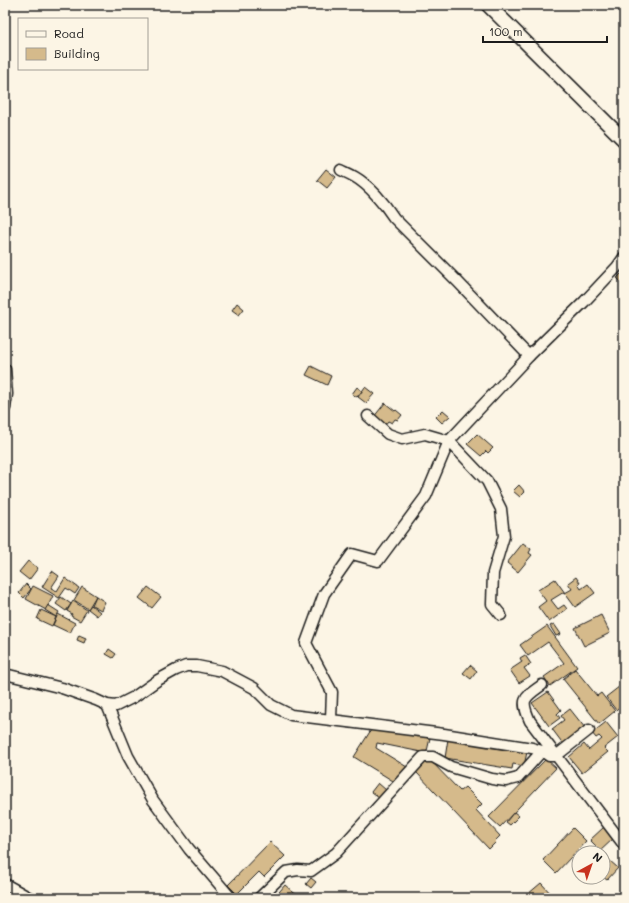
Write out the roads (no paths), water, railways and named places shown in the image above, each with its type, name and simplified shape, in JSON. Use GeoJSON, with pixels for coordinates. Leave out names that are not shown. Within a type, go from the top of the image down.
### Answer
{"type":"FeatureCollection","features":[{"type":"Feature","properties":{"kind":"main road"},"geometry":{"type":"LineString","coordinates":[[488,5],[624,140]]}},
{"type":"Feature","properties":{"kind":"street"},"geometry":{"type":"LineString","coordinates":[[341,170],[355,177],[364,184],[387,206],[394,218],[529,356]]}},
{"type":"Feature","properties":{"kind":"street"},"geometry":{"type":"LineString","coordinates":[[331,719],[332,692],[306,643],[324,594],[352,554],[378,561],[426,496],[449,441],[529,356],[584,302],[617,267],[624,257]]}},
{"type":"Feature","properties":{"kind":"street"},"geometry":{"type":"LineString","coordinates":[[5,369],[7,394],[5,408]]}},
{"type":"Feature","properties":{"kind":"street"},"geometry":{"type":"LineString","coordinates":[[368,416],[388,434],[402,440],[425,434],[449,441],[487,481],[501,509],[504,536],[493,573],[492,604],[501,615]]}},
{"type":"Feature","properties":{"kind":"street"},"geometry":{"type":"LineString","coordinates":[[5,674],[62,688],[108,705],[116,706],[134,697],[158,680],[176,670],[186,666],[197,666],[222,672],[235,678],[254,688],[271,705],[291,715],[444,734],[519,746],[542,751],[549,756],[556,756],[589,730]]}},
{"type":"Feature","properties":{"kind":"street"},"geometry":{"type":"LineString","coordinates":[[542,685],[527,696],[524,704],[530,720],[624,845]]}},
{"type":"Feature","properties":{"kind":"street"},"geometry":{"type":"LineString","coordinates":[[108,705],[128,756],[153,800],[189,848],[231,898]]}},
{"type":"Feature","properties":{"kind":"street"},"geometry":{"type":"LineString","coordinates":[[259,898],[286,872],[298,870],[311,871],[336,853],[423,757],[433,757],[451,767],[506,781],[518,778],[542,751]]}},
{"type":"Feature","properties":{"kind":"street"},"geometry":{"type":"LineString","coordinates":[[5,884],[30,898]]}}]}
